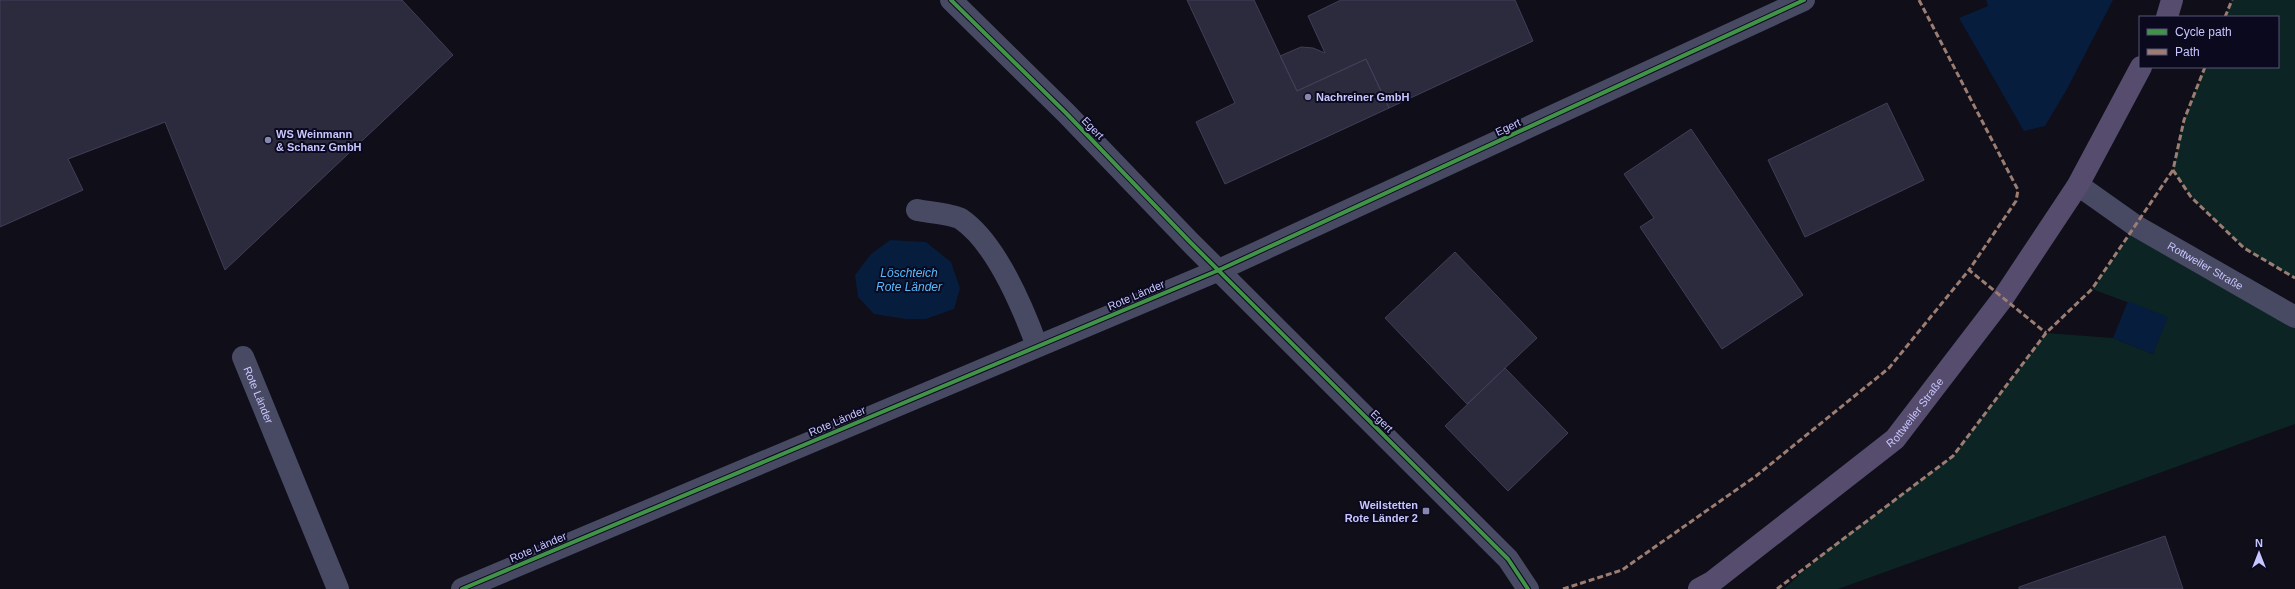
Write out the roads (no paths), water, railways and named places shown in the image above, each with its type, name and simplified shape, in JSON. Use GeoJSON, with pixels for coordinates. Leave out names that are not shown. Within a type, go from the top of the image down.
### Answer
{"type":"FeatureCollection","features":[{"type":"Feature","properties":{"kind":"main road"},"geometry":{"type":"LineString","coordinates":[[2167,16],[2172,0]]}},
{"type":"Feature","properties":{"kind":"main road","name":"Rottweiler Straße"},"geometry":{"type":"LineString","coordinates":[[1699,589],[1712,582],[1895,438],[2004,298],[2078,185],[2140,68]]}},
{"type":"Feature","properties":{"kind":"street","name":"Egert"},"geometry":{"type":"LineString","coordinates":[[951,0],[1066,113],[1190,242],[1508,559],[1528,589]]}},
{"type":"Feature","properties":{"kind":"street","name":"Egert"},"geometry":{"type":"LineString","coordinates":[[1219,270],[1804,0]]}},
{"type":"Feature","properties":{"kind":"street","name":"Rottweiler Straße"},"geometry":{"type":"LineString","coordinates":[[2078,185],[2136,226],[2295,318]]}},
{"type":"Feature","properties":{"kind":"street"},"geometry":{"type":"LineString","coordinates":[[916,210],[960,219],[991,250],[1024,312],[1037,346]]}},
{"type":"Feature","properties":{"kind":"street","name":"Rote Länder"},"geometry":{"type":"LineString","coordinates":[[462,589],[1219,270]]}},
{"type":"Feature","properties":{"kind":"street","name":"Rote Länder"},"geometry":{"type":"LineString","coordinates":[[243,357],[338,589]]}},
{"type":"Feature","properties":{"kind":"water"},"geometry":{"type":"Polygon","coordinates":[[[1986,0],[2113,0],[2067,89],[2045,126],[2024,131],[1959,18],[1988,6],[1986,0]]]}},
{"type":"Feature","properties":{"kind":"water","name":"Löschteich Rote Länder"},"geometry":{"type":"Polygon","coordinates":[[[890,240],[926,242],[951,262],[960,288],[954,309],[926,319],[906,319],[874,314],[858,297],[855,275],[871,254],[890,240]]]}},
{"type":"Feature","properties":{"kind":"water"},"geometry":{"type":"Polygon","coordinates":[[[2128,301],[2168,317],[2153,354],[2113,338],[2128,301]]]}},
{"type":"Feature","properties":{"kind":"place","name":"Nachreiner GmbH"},"geometry":{"type":"Point","coordinates":[1308,97]}},
{"type":"Feature","properties":{"kind":"place","name":"WS Weinmann & Schanz GmbH"},"geometry":{"type":"Point","coordinates":[268,140]}},
{"type":"Feature","properties":{"kind":"place","name":"Weilstetten Rote Länder 2"},"geometry":{"type":"Point","coordinates":[1426,511]}}]}
